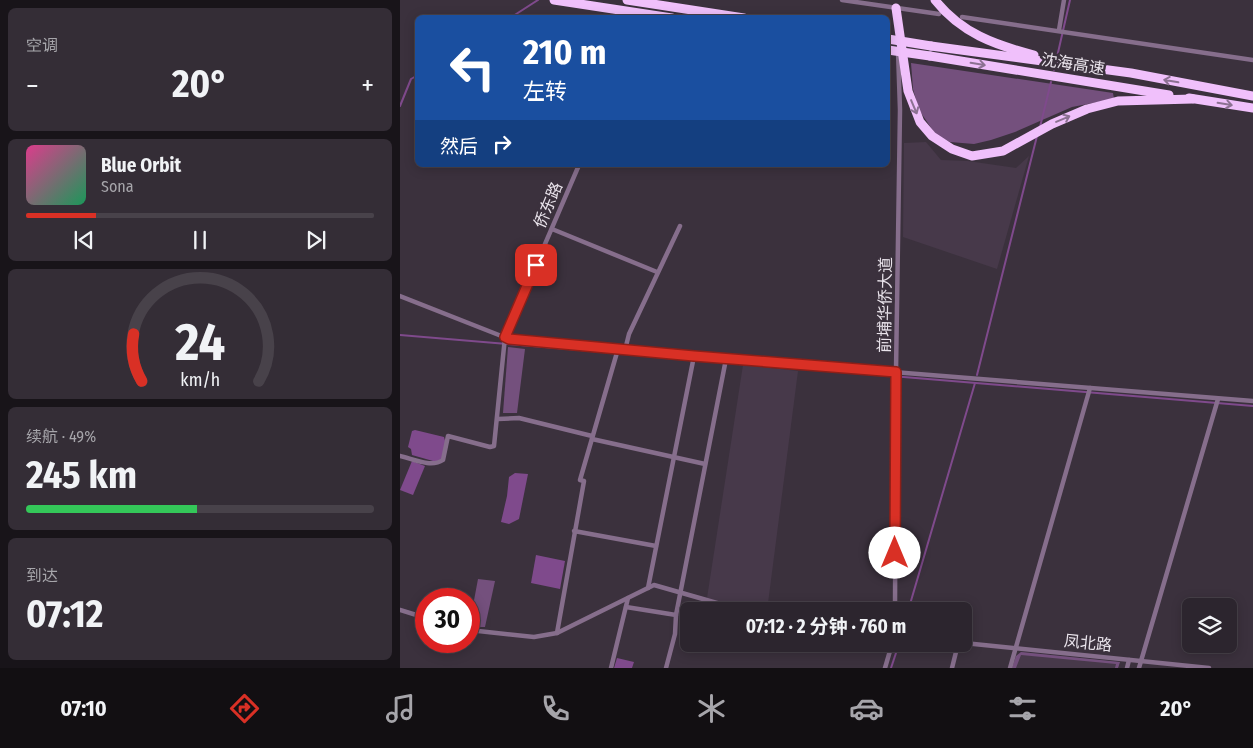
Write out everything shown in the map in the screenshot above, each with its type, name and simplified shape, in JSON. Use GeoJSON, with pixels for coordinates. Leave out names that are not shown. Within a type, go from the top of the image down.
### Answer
{"type":"FeatureCollection","features":[{"type":"Feature","properties":{"kind":"highway"},"geometry":{"type":"LineString","coordinates":[[554,0],[652,15]]}},
{"type":"Feature","properties":{"kind":"highway"},"geometry":{"type":"LineString","coordinates":[[627,0],[724,15]]}},
{"type":"Feature","properties":{"kind":"highway"},"geometry":{"type":"LineString","coordinates":[[935,0],[942,9],[968,31],[1005,48],[1090,68]]}},
{"type":"Feature","properties":{"kind":"highway"},"geometry":{"type":"LineString","coordinates":[[896,4],[908,91],[920,122],[932,136],[952,149],[972,156],[1003,151],[1052,124],[1087,109],[1110,103],[1147,99],[1193,98]]}},
{"type":"Feature","properties":{"kind":"highway","name":"沈海高速"},"geometry":{"type":"LineString","coordinates":[[890,39],[1131,73],[1253,96]]}},
{"type":"Feature","properties":{"kind":"highway","name":"沈海高速"},"geometry":{"type":"LineString","coordinates":[[890,50],[1253,108]]}},
{"type":"Feature","properties":{"kind":"street"},"geometry":{"type":"LineString","coordinates":[[643,15],[649,0]]}},
{"type":"Feature","properties":{"kind":"street"},"geometry":{"type":"LineString","coordinates":[[842,0],[896,4],[939,14]]}},
{"type":"Feature","properties":{"kind":"street"},"geometry":{"type":"LineString","coordinates":[[1062,31],[1064,0]]}},
{"type":"Feature","properties":{"kind":"street","name":"前埔华侨大道"},"geometry":{"type":"LineString","coordinates":[[895,602],[900,110],[896,4]]}},
{"type":"Feature","properties":{"kind":"street"},"geometry":{"type":"LineString","coordinates":[[962,17],[1253,60]]}},
{"type":"Feature","properties":{"kind":"street","name":"侨东路"},"geometry":{"type":"LineString","coordinates":[[400,456],[437,464],[443,460],[448,436],[490,447],[494,446],[505,342],[578,167]]}},
{"type":"Feature","properties":{"kind":"street"},"geometry":{"type":"LineString","coordinates":[[624,350],[629,334],[657,272],[680,226]]}},
{"type":"Feature","properties":{"kind":"street"},"geometry":{"type":"LineString","coordinates":[[552,229],[657,272]]}},
{"type":"Feature","properties":{"kind":"street"},"geometry":{"type":"LineString","coordinates":[[400,296],[505,342],[617,352],[624,350],[726,361],[1089,391],[1218,401],[1253,401]]}},
{"type":"Feature","properties":{"kind":"street"},"geometry":{"type":"LineString","coordinates":[[557,633],[584,481],[580,480],[617,352]]}},
{"type":"Feature","properties":{"kind":"street"},"geometry":{"type":"LineString","coordinates":[[648,588],[694,358]]}},
{"type":"Feature","properties":{"kind":"street"},"geometry":{"type":"LineString","coordinates":[[666,668],[675,634],[680,593],[726,361]]}},
{"type":"Feature","properties":{"kind":"street"},"geometry":{"type":"LineString","coordinates":[[1010,668],[1089,391]]}},
{"type":"Feature","properties":{"kind":"street"},"geometry":{"type":"LineString","coordinates":[[1139,668],[1218,401]]}},
{"type":"Feature","properties":{"kind":"street"},"geometry":{"type":"LineString","coordinates":[[498,419],[519,418],[592,438],[706,464]]}},
{"type":"Feature","properties":{"kind":"street"},"geometry":{"type":"LineString","coordinates":[[574,531],[656,546]]}},
{"type":"Feature","properties":{"kind":"street"},"geometry":{"type":"LineString","coordinates":[[480,631],[534,637],[557,633],[654,585],[712,602]]}},
{"type":"Feature","properties":{"kind":"street"},"geometry":{"type":"LineString","coordinates":[[611,668],[628,598]]}},
{"type":"Feature","properties":{"kind":"street"},"geometry":{"type":"LineString","coordinates":[[626,607],[676,615]]}},
{"type":"Feature","properties":{"kind":"street"},"geometry":{"type":"LineString","coordinates":[[400,610],[415,615]]}},
{"type":"Feature","properties":{"kind":"street","name":"凤北路"},"geometry":{"type":"LineString","coordinates":[[972,644],[1209,668]]}},
{"type":"Feature","properties":{"kind":"street"},"geometry":{"type":"LineString","coordinates":[[885,668],[890,652]]}},
{"type":"Feature","properties":{"kind":"street"},"geometry":{"type":"LineString","coordinates":[[952,668],[956,652]]}},
{"type":"Feature","properties":{"kind":"street"},"geometry":{"type":"LineString","coordinates":[[1127,668],[1129,660]]}},
{"type":"Feature","properties":{"kind":"shaded area"},"geometry":{"type":"Polygon","coordinates":[[[911,63],[1113,93],[1114,99],[1072,107],[1015,132],[991,140],[974,144],[950,142],[936,135],[919,110],[913,89],[911,63]]]}},
{"type":"Feature","properties":{"kind":"shaded area"},"geometry":{"type":"Polygon","coordinates":[[[926,142],[941,160],[968,161],[1016,168],[1029,156],[997,269],[903,237],[904,143],[926,142]]]}},
{"type":"Feature","properties":{"kind":"shaded area"},"geometry":{"type":"Polygon","coordinates":[[[508,347],[525,349],[517,413],[503,413],[508,347]]]}},
{"type":"Feature","properties":{"kind":"shaded area"},"geometry":{"type":"Polygon","coordinates":[[[743,365],[798,371],[768,602],[722,602],[707,598],[743,365]]]}},
{"type":"Feature","properties":{"kind":"shaded area"},"geometry":{"type":"Polygon","coordinates":[[[415,430],[444,437],[446,444],[441,461],[433,461],[412,455],[411,449],[408,447],[412,431],[415,430]]]}},
{"type":"Feature","properties":{"kind":"shaded area"},"geometry":{"type":"Polygon","coordinates":[[[412,461],[425,466],[413,495],[400,490],[412,461]]]}},
{"type":"Feature","properties":{"kind":"shaded area"},"geometry":{"type":"Polygon","coordinates":[[[515,473],[528,474],[519,519],[509,524],[501,522],[509,477],[515,473]]]}},
{"type":"Feature","properties":{"kind":"shaded area"},"geometry":{"type":"Polygon","coordinates":[[[536,555],[565,561],[560,589],[531,583],[536,555]]]}},
{"type":"Feature","properties":{"kind":"shaded area"},"geometry":{"type":"Polygon","coordinates":[[[478,579],[495,581],[485,627],[480,627],[480,588],[476,588],[478,579]]]}},
{"type":"Feature","properties":{"kind":"shaded area"},"geometry":{"type":"Polygon","coordinates":[[[1021,652],[1120,662],[1118,668],[1012,668],[1016,656],[1021,652]]]}},
{"type":"Feature","properties":{"kind":"shaded area"},"geometry":{"type":"Polygon","coordinates":[[[1021,652],[1120,662],[1118,668],[1115,668],[1116,664],[1021,655],[1016,668],[1012,668],[1016,656],[1021,652]]]}},
{"type":"Feature","properties":{"kind":"shaded area"},"geometry":{"type":"Polygon","coordinates":[[[617,658],[634,662],[632,668],[614,668],[617,658]]]}},
{"type":"Feature","properties":{"kind":"waterway"},"geometry":{"type":"LineString","coordinates":[[515,15],[538,0]]}},
{"type":"Feature","properties":{"kind":"waterway"},"geometry":{"type":"LineString","coordinates":[[1057,57],[1070,0]]}},
{"type":"Feature","properties":{"kind":"waterway"},"geometry":{"type":"LineString","coordinates":[[400,106],[411,79],[415,77]]}},
{"type":"Feature","properties":{"kind":"waterway"},"geometry":{"type":"LineString","coordinates":[[1040,127],[1051,82]]}},
{"type":"Feature","properties":{"kind":"waterway"},"geometry":{"type":"LineString","coordinates":[[977,375],[1037,136]]}},
{"type":"Feature","properties":{"kind":"waterway"},"geometry":{"type":"LineString","coordinates":[[400,335],[1253,406]]}},
{"type":"Feature","properties":{"kind":"waterway"},"geometry":{"type":"LineString","coordinates":[[911,602],[975,383]]}},
{"type":"Feature","properties":{"kind":"waterway"},"geometry":{"type":"LineString","coordinates":[[891,668],[896,652]]}},
{"type":"Feature","properties":{"kind":"route"},"geometry":{"type":"LineString","coordinates":[[536,265],[505,337],[509,339],[896,372],[895,553]]}}]}
